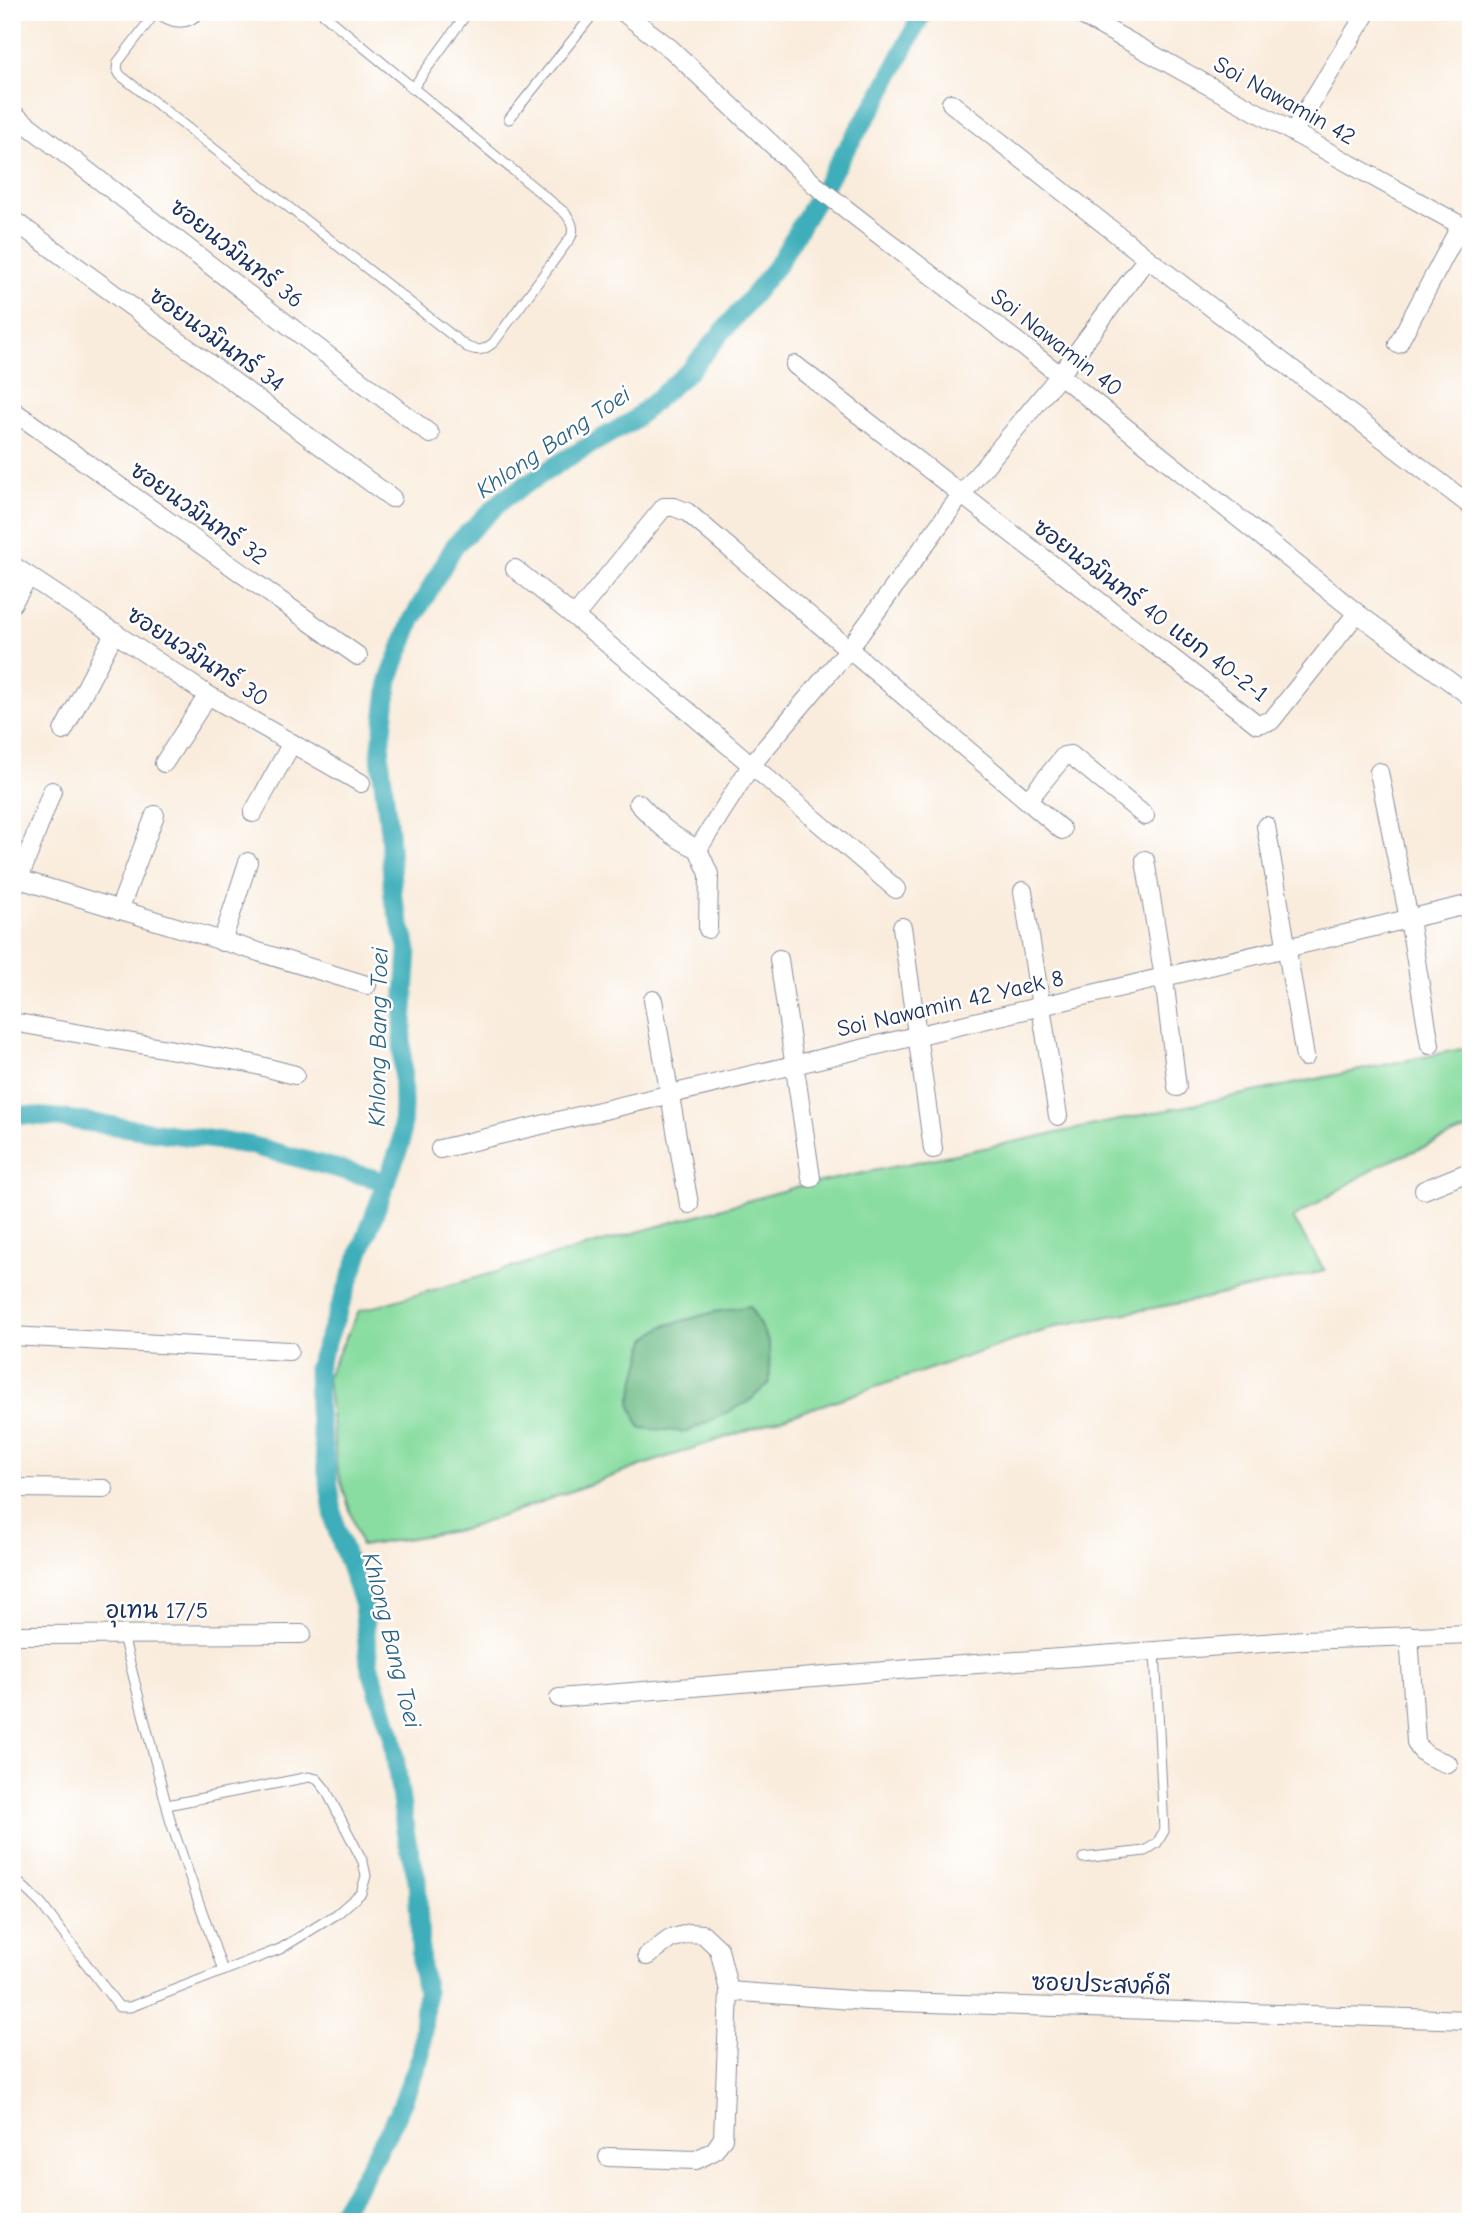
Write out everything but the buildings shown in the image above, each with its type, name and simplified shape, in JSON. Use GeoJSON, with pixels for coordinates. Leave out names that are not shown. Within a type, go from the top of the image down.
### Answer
{"type":"FeatureCollection","features":[{"type":"Feature","properties":{"kind":"street","name":"Soi Nawamin 40"},"geometry":{"type":"LineString","coordinates":[[624,12],[671,49],[815,185],[1060,375],[1357,613],[1471,697]]}},
{"type":"Feature","properties":{"kind":"street","name":"Soi Nawamin 42"},"geometry":{"type":"LineString","coordinates":[[1076,12],[1466,228]]}},
{"type":"Feature","properties":{"kind":"street"},"geometry":{"type":"LineString","coordinates":[[1293,132],[1367,12]]}},
{"type":"Feature","properties":{"kind":"street"},"geometry":{"type":"LineString","coordinates":[[951,103],[1147,258],[1471,506]]}},
{"type":"Feature","properties":{"kind":"street","name":"ซอยนวมินทร์ 36"},"geometry":{"type":"LineString","coordinates":[[12,113],[430,434]]}},
{"type":"Feature","properties":{"kind":"street","name":"ซอยนวมินทร์ 34"},"geometry":{"type":"LineString","coordinates":[[12,219],[392,498]]}},
{"type":"Feature","properties":{"kind":"street"},"geometry":{"type":"LineString","coordinates":[[1398,344],[1466,228]]}},
{"type":"Feature","properties":{"kind":"street"},"geometry":{"type":"LineString","coordinates":[[698,849],[752,764],[849,649],[961,495],[1060,375],[1147,258]]}},
{"type":"Feature","properties":{"kind":"street","name":"ซอยนวมินทร์ 40 แยก 40-2-1"},"geometry":{"type":"LineString","coordinates":[[795,365],[1257,723],[1271,721],[1357,613]]}},
{"type":"Feature","properties":{"kind":"street","name":"ซอยนวมินทร์ 32"},"geometry":{"type":"LineString","coordinates":[[12,410],[358,656]]}},
{"type":"Feature","properties":{"kind":"street"},"geometry":{"type":"LineString","coordinates":[[575,616],[664,507],[674,507],[687,512],[1062,830]]}},
{"type":"Feature","properties":{"kind":"street","name":"ซอยนวมินทร์ 30"},"geometry":{"type":"LineString","coordinates":[[12,565],[208,695],[361,783]]}},
{"type":"Feature","properties":{"kind":"street"},"geometry":{"type":"LineString","coordinates":[[515,569],[752,764],[896,889]]}},
{"type":"Feature","properties":{"kind":"street"},"geometry":{"type":"LineString","coordinates":[[12,604],[29,576]]}},
{"type":"Feature","properties":{"kind":"street"},"geometry":{"type":"LineString","coordinates":[[63,731],[115,632]]}},
{"type":"Feature","properties":{"kind":"street"},"geometry":{"type":"LineString","coordinates":[[164,763],[208,695]]}},
{"type":"Feature","properties":{"kind":"street"},"geometry":{"type":"LineString","coordinates":[[253,813],[292,743]]}},
{"type":"Feature","properties":{"kind":"street"},"geometry":{"type":"LineString","coordinates":[[1028,800],[1064,756],[1071,755],[1145,816]]}},
{"type":"Feature","properties":{"kind":"street"},"geometry":{"type":"LineString","coordinates":[[1379,772],[1409,919],[1430,1045]]}},
{"type":"Feature","properties":{"kind":"street"},"geometry":{"type":"LineString","coordinates":[[52,791],[16,878],[367,985]]}},
{"type":"Feature","properties":{"kind":"street"},"geometry":{"type":"LineString","coordinates":[[638,803],[677,839],[698,849],[709,874],[708,929]]}},
{"type":"Feature","properties":{"kind":"street"},"geometry":{"type":"LineString","coordinates":[[119,910],[155,815]]}},
{"type":"Feature","properties":{"kind":"street"},"geometry":{"type":"LineString","coordinates":[[1266,826],[1305,1057]]}},
{"type":"Feature","properties":{"kind":"street"},"geometry":{"type":"LineString","coordinates":[[1144,860],[1164,978],[1177,1087]]}},
{"type":"Feature","properties":{"kind":"street"},"geometry":{"type":"LineString","coordinates":[[222,942],[248,862]]}},
{"type":"Feature","properties":{"kind":"street"},"geometry":{"type":"LineString","coordinates":[[1023,891],[1058,1116]]}},
{"type":"Feature","properties":{"kind":"street","name":"Soi Nawamin 42 Yaek 8"},"geometry":{"type":"LineString","coordinates":[[440,1149],[1471,904]]}},
{"type":"Feature","properties":{"kind":"street"},"geometry":{"type":"LineString","coordinates":[[902,927],[933,1149]]}},
{"type":"Feature","properties":{"kind":"street"},"geometry":{"type":"LineString","coordinates":[[779,959],[811,1178]]}},
{"type":"Feature","properties":{"kind":"street"},"geometry":{"type":"LineString","coordinates":[[653,1000],[689,1204]]}},
{"type":"Feature","properties":{"kind":"street"},"geometry":{"type":"LineString","coordinates":[[12,1022],[249,1063],[295,1074]]}},
{"type":"Feature","properties":{"kind":"street"},"geometry":{"type":"LineString","coordinates":[[1423,1190],[1471,1171]]}},
{"type":"Feature","properties":{"kind":"street"},"geometry":{"type":"LineString","coordinates":[[12,1336],[289,1351]]}},
{"type":"Feature","properties":{"kind":"street"},"geometry":{"type":"LineString","coordinates":[[12,1488],[104,1489]]}},
{"type":"Feature","properties":{"kind":"street","name":"อุเทน 17/5"},"geometry":{"type":"LineString","coordinates":[[12,1635],[302,1634]]}},
{"type":"Feature","properties":{"kind":"street"},"geometry":{"type":"LineString","coordinates":[[559,1698],[1155,1651],[1409,1635],[1471,1634]]}},
{"type":"Feature","properties":{"kind":"street"},"geometry":{"type":"LineString","coordinates":[[1409,1635],[1416,1742],[1426,1756],[1448,1764]]}},
{"type":"Feature","properties":{"kind":"street"},"geometry":{"type":"LineString","coordinates":[[608,2157],[696,2160],[714,2151],[723,2138],[729,1992],[719,1949],[703,1934],[690,1933],[670,1938],[647,1956]]}},
{"type":"Feature","properties":{"kind":"street","name":"ซอยประสงค์ดี"},"geometry":{"type":"LineString","coordinates":[[729,1992],[865,2001],[1471,2020]]}},
{"type":"Feature","properties":{"kind":"lane"},"geometry":{"type":"LineString","coordinates":[[200,12],[187,22],[164,19],[157,12],[118,62],[120,75],[467,347],[485,349],[494,342],[571,236],[572,225],[565,213],[321,12]]}},
{"type":"Feature","properties":{"kind":"lane"},"geometry":{"type":"LineString","coordinates":[[412,89],[468,12]]}},
{"type":"Feature","properties":{"kind":"lane"},"geometry":{"type":"LineString","coordinates":[[509,119],[596,12]]}},
{"type":"Feature","properties":{"kind":"lane"},"geometry":{"type":"LineString","coordinates":[[123,1636],[167,1805],[223,1971]]}},
{"type":"Feature","properties":{"kind":"lane"},"geometry":{"type":"LineString","coordinates":[[1083,1858],[1145,1852],[1157,1843],[1164,1831],[1155,1651]]}},
{"type":"Feature","properties":{"kind":"lane"},"geometry":{"type":"LineString","coordinates":[[12,1876],[41,1904],[120,2007],[130,2007],[279,1949],[337,1914],[362,1893],[366,1876],[363,1862],[326,1790],[317,1779],[309,1777],[167,1805]]}},
{"type":"Feature","properties":{"kind":"green space"},"geometry":{"type":"Polygon","coordinates":[[[1471,1047],[1471,1128],[1380,1165],[1293,1218],[1325,1271],[1197,1300],[1061,1325],[649,1463],[466,1529],[361,1546],[337,1469],[327,1376],[359,1311],[796,1187],[1471,1047]]]}},
{"type":"Feature","properties":{"kind":"green space"},"geometry":{"type":"Polygon","coordinates":[[[750,1306],[769,1343],[770,1382],[748,1402],[687,1432],[640,1428],[630,1403],[646,1339],[664,1326],[714,1312],[750,1306]]]}},
{"type":"Feature","properties":{"kind":"waterway","name":"Khlong Bang Toei"},"geometry":{"type":"LineString","coordinates":[[334,2222],[398,2114],[421,2055],[426,1992],[421,1967],[417,1879],[406,1836],[392,1735],[369,1664],[363,1605],[335,1525],[318,1412],[317,1368],[401,1143],[402,1039],[408,950],[393,898],[389,831],[380,756],[389,680],[412,620],[455,545],[505,498],[632,421],[690,370],[778,264],[879,98],[923,12]]}},
{"type":"Feature","properties":{"kind":"waterway"},"geometry":{"type":"LineString","coordinates":[[12,1114],[249,1145],[387,1182]]}}]}
